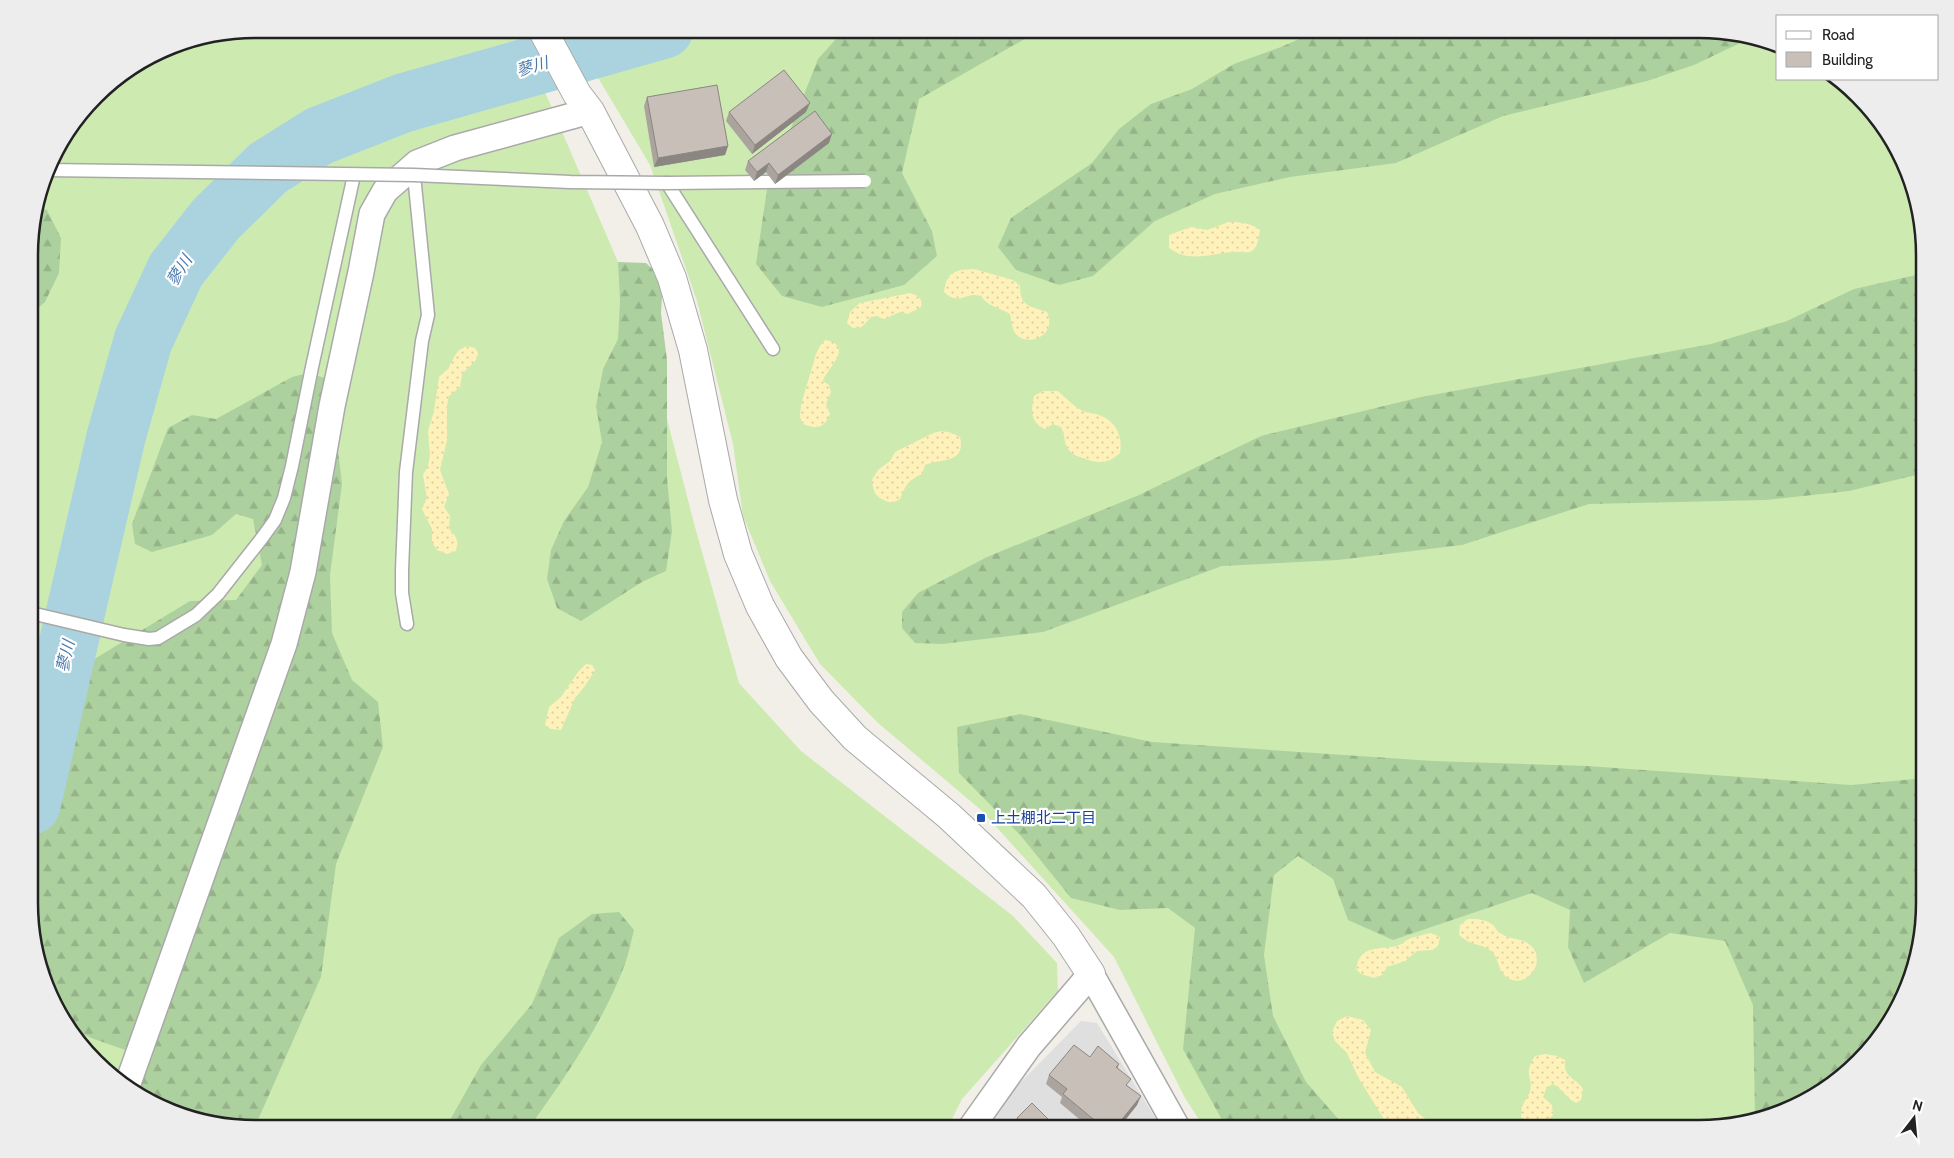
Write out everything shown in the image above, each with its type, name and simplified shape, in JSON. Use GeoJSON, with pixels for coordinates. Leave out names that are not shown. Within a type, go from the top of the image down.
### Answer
{"type":"FeatureCollection","features":[{"type":"Feature","properties":{"kind":"street"},"geometry":{"type":"LineString","coordinates":[[547,38],[584,102],[650,226],[672,278],[692,350],[723,500],[738,554],[760,606],[789,658],[820,701],[855,738],[949,816],[1034,896],[1066,936],[1091,974],[1173,1120]]}},
{"type":"Feature","properties":{"kind":"street"},"geometry":{"type":"LineString","coordinates":[[129,1081],[284,644],[303,572],[332,406],[362,272],[372,214],[385,191],[417,163],[584,102]]}},
{"type":"Feature","properties":{"kind":"street"},"geometry":{"type":"LineString","coordinates":[[976,1120],[1029,1046],[1091,974]]}},
{"type":"Feature","properties":{"kind":"lane"},"geometry":{"type":"LineString","coordinates":[[54,170],[414,175],[570,182],[865,181]]}},
{"type":"Feature","properties":{"kind":"lane"},"geometry":{"type":"LineString","coordinates":[[38,615],[124,635],[149,639],[158,638],[196,615],[224,587],[275,520],[284,498],[292,466],[354,175]]}},
{"type":"Feature","properties":{"kind":"lane"},"geometry":{"type":"LineString","coordinates":[[408,624],[402,593],[406,472],[420,349],[428,315],[414,175]]}},
{"type":"Feature","properties":{"kind":"lane"},"geometry":{"type":"LineString","coordinates":[[667,183],[774,349]]}},
{"type":"Feature","properties":{"kind":"shaded area"},"geometry":{"type":"Polygon","coordinates":[[[1081,1021],[1097,1023],[1156,1120],[993,1120],[1012,1091],[1081,1021]]]}},
{"type":"Feature","properties":{"kind":"green space"},"geometry":{"type":"Polygon","coordinates":[[[240,38],[522,38],[618,262],[634,295],[658,334],[667,419],[739,683],[801,751],[1013,916],[1057,963],[1058,991],[962,1099],[952,1120],[240,1120],[198,1113],[171,1104],[134,1084],[124,1077],[125,1075],[111,1067],[91,1047],[74,1024],[60,1000],[49,974],[39,932],[38,240],[39,226],[49,184],[60,158],[82,122],[111,91],[134,74],[158,60],[184,49],[226,39],[240,38]]]}},
{"type":"Feature","properties":{"kind":"green space"},"geometry":{"type":"Polygon","coordinates":[[[574,38],[1714,38],[1756,45],[1776,51],[1776,80],[1829,80],[1832,82],[1872,122],[1894,158],[1909,198],[1916,240],[1916,918],[1915,932],[1905,974],[1894,1000],[1872,1036],[1832,1076],[1796,1098],[1770,1109],[1728,1119],[1199,1120],[1185,1098],[1114,957],[981,810],[878,723],[820,664],[770,581],[743,516],[733,444],[697,301],[650,165],[574,38]]]}},
{"type":"Feature","properties":{"kind":"green space"},"geometry":{"type":"Polygon","coordinates":[[[837,38],[1026,38],[919,99],[902,173],[932,231],[937,256],[904,285],[822,307],[782,296],[756,264],[767,189],[818,59],[837,38]]]}},
{"type":"Feature","properties":{"kind":"green space"},"geometry":{"type":"Polygon","coordinates":[[[1302,38],[1714,38],[1742,42],[1694,65],[1647,81],[1503,116],[1396,163],[1290,177],[1215,194],[1155,221],[1093,276],[1059,285],[1016,270],[998,247],[1011,218],[1092,163],[1119,129],[1151,104],[1192,89],[1234,64],[1302,38]]]}},
{"type":"Feature","properties":{"kind":"green space"},"geometry":{"type":"Polygon","coordinates":[[[43,208],[47,210],[61,238],[59,273],[45,302],[38,308],[38,240],[43,208]]]}},
{"type":"Feature","properties":{"kind":"green space"},"geometry":{"type":"Polygon","coordinates":[[[618,262],[646,263],[663,279],[661,313],[667,360],[667,478],[672,531],[666,571],[642,582],[581,621],[557,608],[547,579],[551,550],[564,521],[588,487],[602,442],[596,406],[603,369],[618,339],[620,300],[618,262]]]}},
{"type":"Feature","properties":{"kind":"green space"},"geometry":{"type":"Polygon","coordinates":[[[1916,275],[1916,475],[1849,491],[1766,500],[1589,504],[1462,545],[1338,560],[1222,566],[1043,632],[942,644],[915,643],[902,628],[902,612],[918,593],[987,557],[1139,495],[1261,436],[1421,397],[1711,344],[1787,321],[1854,289],[1916,275]]]}},
{"type":"Feature","properties":{"kind":"green space"},"geometry":{"type":"Polygon","coordinates":[[[308,373],[325,378],[333,409],[342,484],[330,575],[332,633],[352,680],[378,702],[383,747],[336,864],[321,977],[258,1120],[226,1119],[184,1109],[158,1098],[140,1088],[134,1053],[80,1033],[60,1000],[49,974],[39,932],[38,781],[53,730],[78,679],[96,658],[190,601],[236,600],[262,565],[253,519],[236,514],[212,535],[152,552],[135,544],[132,524],[168,428],[192,415],[216,419],[292,377],[308,373]]]}},
{"type":"Feature","properties":{"kind":"green space"},"geometry":{"type":"Polygon","coordinates":[[[1020,714],[1152,742],[1433,761],[1588,766],[1851,785],[1916,779],[1916,918],[1909,960],[1900,987],[1880,1024],[1863,1047],[1843,1067],[1820,1084],[1796,1098],[1755,1113],[1753,1005],[1725,941],[1670,933],[1584,983],[1568,947],[1570,910],[1532,893],[1393,940],[1348,920],[1333,879],[1298,856],[1274,875],[1264,955],[1273,1016],[1306,1082],[1339,1120],[1222,1120],[1183,1049],[1195,928],[1168,908],[1120,910],[1071,898],[1021,836],[959,773],[957,727],[1020,714]]]}},
{"type":"Feature","properties":{"kind":"green space"},"geometry":{"type":"Polygon","coordinates":[[[619,912],[634,930],[626,960],[606,1007],[582,1050],[556,1090],[534,1120],[450,1120],[481,1065],[532,1004],[559,938],[592,914],[619,912]]]}},
{"type":"Feature","properties":{"kind":"sand"},"geometry":{"type":"Polygon","coordinates":[[[1229,222],[1246,223],[1260,230],[1259,239],[1252,251],[1192,256],[1177,253],[1169,248],[1169,235],[1191,227],[1207,230],[1229,222]]]}},
{"type":"Feature","properties":{"kind":"sand"},"geometry":{"type":"Polygon","coordinates":[[[974,269],[1013,280],[1020,286],[1020,293],[1027,305],[1047,312],[1049,321],[1045,334],[1033,340],[1026,340],[1015,333],[1010,314],[990,305],[981,296],[971,295],[959,299],[944,292],[947,280],[953,273],[974,269]]]}},
{"type":"Feature","properties":{"kind":"sand"},"geometry":{"type":"Polygon","coordinates":[[[910,293],[918,296],[922,302],[921,307],[908,314],[900,312],[884,319],[876,316],[871,317],[862,327],[853,328],[847,323],[850,312],[860,303],[910,293]]]}},
{"type":"Feature","properties":{"kind":"sand"},"geometry":{"type":"Polygon","coordinates":[[[825,340],[834,343],[838,347],[839,352],[823,381],[829,385],[831,392],[826,404],[830,414],[823,425],[812,427],[803,424],[800,417],[801,405],[816,354],[825,340]]]}},
{"type":"Feature","properties":{"kind":"sand"},"geometry":{"type":"Polygon","coordinates":[[[467,346],[475,348],[478,353],[476,360],[462,374],[460,387],[449,396],[447,405],[447,440],[440,470],[449,494],[444,507],[450,516],[449,529],[456,537],[457,542],[456,551],[447,554],[437,550],[432,542],[432,529],[422,509],[427,498],[423,475],[428,466],[430,456],[428,431],[434,411],[439,377],[448,369],[459,350],[467,346]]]}},
{"type":"Feature","properties":{"kind":"sand"},"geometry":{"type":"Polygon","coordinates":[[[1043,391],[1058,391],[1079,409],[1099,415],[1110,421],[1119,435],[1120,453],[1107,461],[1098,462],[1072,453],[1066,445],[1061,427],[1053,424],[1045,429],[1034,419],[1032,407],[1034,396],[1043,391]]]}},
{"type":"Feature","properties":{"kind":"sand"},"geometry":{"type":"Polygon","coordinates":[[[942,431],[960,437],[961,446],[956,456],[925,465],[922,474],[908,484],[900,499],[892,503],[877,496],[872,480],[878,470],[890,461],[895,452],[933,433],[942,431]]]}},
{"type":"Feature","properties":{"kind":"sand"},"geometry":{"type":"Polygon","coordinates":[[[586,664],[592,665],[595,670],[575,698],[561,730],[551,729],[545,725],[549,707],[561,697],[578,672],[586,664]]]}},
{"type":"Feature","properties":{"kind":"sand"},"geometry":{"type":"Polygon","coordinates":[[[1468,919],[1488,922],[1500,933],[1530,945],[1535,951],[1537,959],[1536,966],[1527,978],[1513,980],[1505,976],[1497,959],[1490,950],[1467,941],[1459,935],[1460,925],[1468,919]]]}},
{"type":"Feature","properties":{"kind":"sand"},"geometry":{"type":"Polygon","coordinates":[[[1431,933],[1440,937],[1438,946],[1432,950],[1417,951],[1405,961],[1387,967],[1382,975],[1374,978],[1361,974],[1356,969],[1358,961],[1366,952],[1377,948],[1397,946],[1411,938],[1431,933]]]}},
{"type":"Feature","properties":{"kind":"sand"},"geometry":{"type":"Polygon","coordinates":[[[1347,1016],[1363,1020],[1371,1030],[1365,1053],[1375,1072],[1402,1087],[1418,1113],[1427,1120],[1384,1120],[1358,1077],[1347,1053],[1335,1041],[1332,1032],[1337,1021],[1347,1016]]]}},
{"type":"Feature","properties":{"kind":"sand"},"geometry":{"type":"Polygon","coordinates":[[[1545,1054],[1557,1056],[1565,1060],[1568,1074],[1583,1089],[1581,1100],[1576,1103],[1553,1084],[1547,1087],[1543,1097],[1552,1105],[1553,1115],[1547,1120],[1525,1120],[1521,1117],[1523,1105],[1531,1086],[1529,1068],[1535,1056],[1545,1054]]]}},
{"type":"Feature","properties":{"kind":"building"},"geometry":{"type":"Polygon","coordinates":[[[784,70],[810,103],[755,145],[729,112],[784,70]]]}},
{"type":"Feature","properties":{"kind":"building"},"geometry":{"type":"Polygon","coordinates":[[[717,85],[728,146],[658,158],[647,97],[717,85]]]}},
{"type":"Feature","properties":{"kind":"building"},"geometry":{"type":"Polygon","coordinates":[[[815,111],[832,134],[778,175],[769,163],[757,172],[748,161],[815,111]]]}},
{"type":"Feature","properties":{"kind":"building"},"geometry":{"type":"Polygon","coordinates":[[[1074,1045],[1090,1057],[1098,1046],[1119,1064],[1116,1067],[1131,1079],[1126,1085],[1141,1096],[1121,1120],[1094,1120],[1063,1094],[1067,1089],[1049,1075],[1074,1045]]]}},
{"type":"Feature","properties":{"kind":"building"},"geometry":{"type":"Polygon","coordinates":[[[1032,1103],[1049,1120],[1019,1120],[1017,1118],[1032,1103]]]}},
{"type":"Feature","properties":{"kind":"waterway","name":"蓼川"},"geometry":{"type":"LineString","coordinates":[[38,775],[116,437],[143,341],[176,270],[216,219],[268,168],[319,136],[403,103],[632,38]]}},
{"type":"Feature","properties":{"kind":"place","name":"上土棚北二丁目"},"geometry":{"type":"Point","coordinates":[981,818]}}]}
